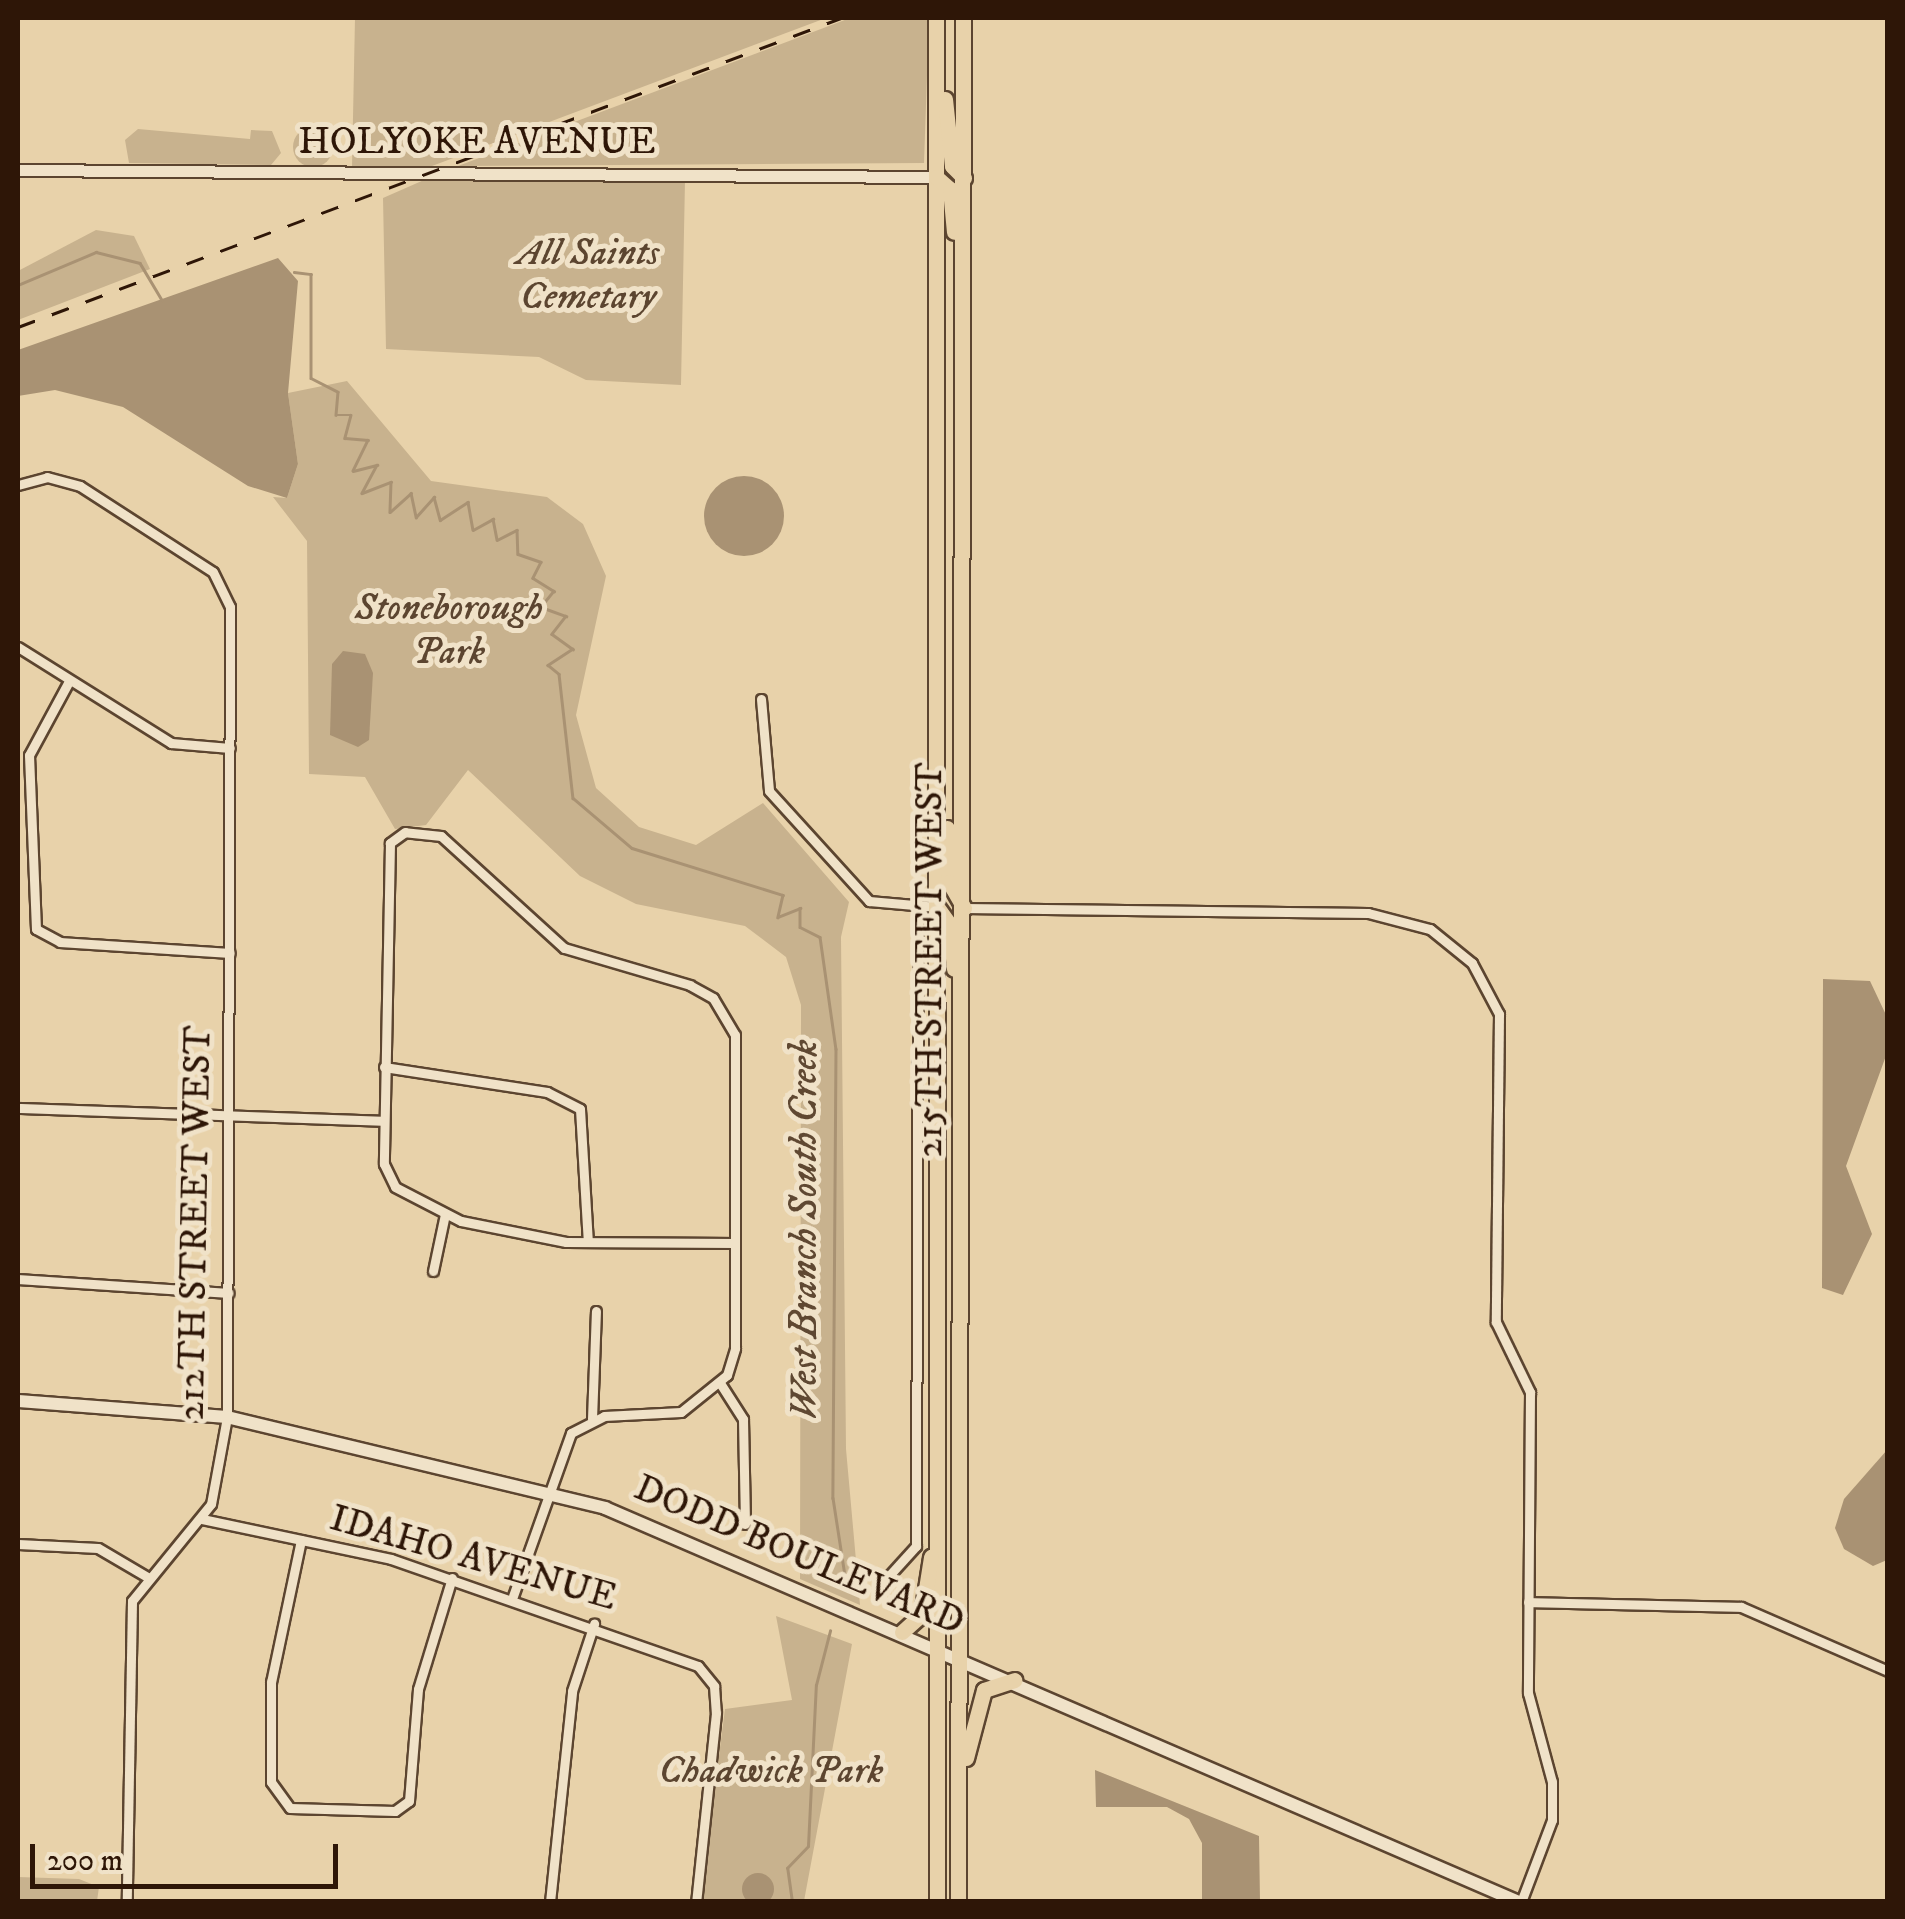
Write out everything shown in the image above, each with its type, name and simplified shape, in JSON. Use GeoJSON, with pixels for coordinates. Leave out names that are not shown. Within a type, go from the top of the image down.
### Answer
{"type":"FeatureCollection","features":[{"type":"Feature","properties":{"kind":"main road","name":"215TH STREET WEST"},"geometry":{"type":"LineString","coordinates":[[936,18],[937,1902]]}},
{"type":"Feature","properties":{"kind":"main road","name":"215TH STREET WEST"},"geometry":{"type":"LineString","coordinates":[[958,1902],[964,1048],[963,18]]}},
{"type":"Feature","properties":{"kind":"main road"},"geometry":{"type":"LineString","coordinates":[[936,50],[952,166],[964,178]]}},
{"type":"Feature","properties":{"kind":"main road"},"geometry":{"type":"LineString","coordinates":[[936,178],[950,190],[964,325]]}},
{"type":"Feature","properties":{"kind":"main road"},"geometry":{"type":"LineString","coordinates":[[937,770],[950,882],[964,908]]}},
{"type":"Feature","properties":{"kind":"main road"},"geometry":{"type":"LineString","coordinates":[[937,908],[950,926],[964,1048]]}},
{"type":"Feature","properties":{"kind":"main road","name":"DODD BOULEVARD"},"geometry":{"type":"LineString","coordinates":[[18,1401],[227,1417],[546,1491],[960,1656],[1520,1902]]}},
{"type":"Feature","properties":{"kind":"main road"},"geometry":{"type":"LineString","coordinates":[[902,1632],[922,1614],[939,1484]]}},
{"type":"Feature","properties":{"kind":"main road"},"geometry":{"type":"LineString","coordinates":[[958,1806],[976,1704],[984,1690],[1014,1680]]}},
{"type":"Feature","properties":{"kind":"street","name":"HOLYOKE AVENUE"},"geometry":{"type":"LineString","coordinates":[[18,170],[936,178]]}},
{"type":"Feature","properties":{"kind":"street","name":"212TH STREET WEST"},"geometry":{"type":"LineString","coordinates":[[18,485],[70,481],[214,572],[228,595],[227,1417],[202,1519],[132,1601],[126,1641],[126,1902]]}},
{"type":"Feature","properties":{"kind":"street"},"geometry":{"type":"LineString","coordinates":[[18,647],[68,682],[171,743],[230,748]]}},
{"type":"Feature","properties":{"kind":"street"},"geometry":{"type":"LineString","coordinates":[[68,682],[29,755],[36,929],[60,942],[230,953]]}},
{"type":"Feature","properties":{"kind":"street"},"geometry":{"type":"LineString","coordinates":[[760,699],[769,791],[869,901],[937,908]]}},
{"type":"Feature","properties":{"kind":"street"},"geometry":{"type":"LineString","coordinates":[[512,1596],[562,1446],[592,1419],[681,1412],[720,1383],[734,1348],[734,1243],[727,1015],[690,986],[564,948],[423,830],[390,843],[384,860],[384,1121],[395,1187],[445,1214],[588,1242],[734,1243]]}},
{"type":"Feature","properties":{"kind":"street","name":"215TH STREET WEST"},"geometry":{"type":"LineString","coordinates":[[887,1578],[916,1546],[918,906]]}},
{"type":"Feature","properties":{"kind":"street"},"geometry":{"type":"LineString","coordinates":[[964,908],[1368,913],[1430,929],[1472,963],[1498,1014],[1496,1322],[1530,1392],[1528,1693],[1552,1782],[1552,1820],[1520,1902]]}},
{"type":"Feature","properties":{"kind":"street"},"geometry":{"type":"LineString","coordinates":[[384,1066],[547,1092],[580,1109],[588,1242]]}},
{"type":"Feature","properties":{"kind":"street"},"geometry":{"type":"LineString","coordinates":[[18,1108],[230,1122],[384,1121]]}},
{"type":"Feature","properties":{"kind":"street"},"geometry":{"type":"LineString","coordinates":[[434,1271],[445,1214]]}},
{"type":"Feature","properties":{"kind":"street"},"geometry":{"type":"LineString","coordinates":[[18,1279],[229,1293]]}},
{"type":"Feature","properties":{"kind":"street"},"geometry":{"type":"LineString","coordinates":[[592,1419],[596,1311]]}},
{"type":"Feature","properties":{"kind":"street"},"geometry":{"type":"LineString","coordinates":[[720,1383],[743,1419],[745,1524]]}},
{"type":"Feature","properties":{"kind":"street","name":"IDAHO AVENUE"},"geometry":{"type":"LineString","coordinates":[[202,1519],[452,1578],[594,1624],[698,1666],[714,1686],[696,1902]]}},
{"type":"Feature","properties":{"kind":"street"},"geometry":{"type":"LineString","coordinates":[[302,1540],[271,1682],[271,1782],[290,1808],[395,1810],[409,1801],[418,1688],[452,1578]]}},
{"type":"Feature","properties":{"kind":"street"},"geometry":{"type":"LineString","coordinates":[[18,1544],[98,1548],[149,1578]]}},
{"type":"Feature","properties":{"kind":"street"},"geometry":{"type":"LineString","coordinates":[[1528,1602],[1741,1607],[1888,1672]]}},
{"type":"Feature","properties":{"kind":"street"},"geometry":{"type":"LineString","coordinates":[[550,1902],[572,1691],[594,1624]]}},
{"type":"Feature","properties":{"kind":"green space"},"geometry":{"type":"Polygon","coordinates":[[[355,18],[826,18],[432,166],[352,167],[355,18]]]}},
{"type":"Feature","properties":{"kind":"green space"},"geometry":{"type":"Polygon","coordinates":[[[850,18],[929,18],[924,163],[458,166],[850,18]]]}},
{"type":"Feature","properties":{"kind":"green space"},"geometry":{"type":"Polygon","coordinates":[[[313,127],[327,133],[333,147],[327,161],[313,167],[299,161],[293,147],[299,133],[313,127]]]}},
{"type":"Feature","properties":{"kind":"green space"},"geometry":{"type":"Polygon","coordinates":[[[138,129],[250,139],[251,130],[272,131],[281,153],[271,165],[129,163],[125,140],[138,129]]]}},
{"type":"Feature","properties":{"kind":"green space","name":"All Saints Cemetary"},"geometry":{"type":"Polygon","coordinates":[[[424,180],[685,181],[681,385],[586,380],[539,357],[386,349],[383,198],[424,180]]]}},
{"type":"Feature","properties":{"kind":"green space"},"geometry":{"type":"Polygon","coordinates":[[[96,230],[134,236],[150,269],[18,320],[18,271],[96,230]]]}},
{"type":"Feature","properties":{"kind":"green space","name":"Stoneborough Park"},"geometry":{"type":"Polygon","coordinates":[[[347,381],[431,481],[547,497],[583,524],[606,576],[576,715],[596,788],[639,827],[696,845],[763,803],[849,902],[841,937],[846,1449],[860,1605],[800,1579],[801,1005],[786,957],[745,926],[636,904],[580,876],[468,770],[426,825],[395,829],[365,777],[309,774],[307,541],[273,497],[287,498],[298,464],[288,393],[347,381]]]}},
{"type":"Feature","properties":{"kind":"green space","name":"Chadwick Park"},"geometry":{"type":"Polygon","coordinates":[[[776,1616],[852,1644],[804,1901],[700,1902],[725,1709],[792,1700],[776,1616]]]}},
{"type":"Feature","properties":{"kind":"green space"},"geometry":{"type":"Polygon","coordinates":[[[18,1877],[79,1879],[99,1887],[97,1901],[18,1901],[18,1877]]]}},
{"type":"Feature","properties":{"kind":"shaded area"},"geometry":{"type":"Polygon","coordinates":[[[278,258],[298,281],[288,393],[298,464],[287,498],[248,486],[123,407],[55,390],[18,396],[18,350],[278,258]]]}},
{"type":"Feature","properties":{"kind":"shaded area"},"geometry":{"type":"Polygon","coordinates":[[[744,476],[759,479],[772,488],[781,501],[781,531],[772,544],[759,553],[744,556],[729,553],[716,544],[707,531],[704,516],[707,501],[716,488],[729,479],[744,476]]]}},
{"type":"Feature","properties":{"kind":"shaded area"},"geometry":{"type":"Polygon","coordinates":[[[343,651],[365,654],[373,673],[369,740],[358,747],[330,735],[332,664],[343,651]]]}},
{"type":"Feature","properties":{"kind":"shaded area"},"geometry":{"type":"Polygon","coordinates":[[[1823,979],[1870,981],[1887,1017],[1887,1053],[1846,1166],[1872,1234],[1843,1295],[1822,1288],[1823,979]]]}},
{"type":"Feature","properties":{"kind":"shaded area"},"geometry":{"type":"Polygon","coordinates":[[[1887,1450],[1887,1560],[1873,1566],[1844,1549],[1835,1528],[1844,1499],[1887,1450]]]}},
{"type":"Feature","properties":{"kind":"shaded area"},"geometry":{"type":"Polygon","coordinates":[[[1095,1770],[1259,1836],[1260,1901],[1202,1901],[1202,1843],[1189,1819],[1167,1807],[1096,1807],[1095,1770]]]}},
{"type":"Feature","properties":{"kind":"shaded area"},"geometry":{"type":"Polygon","coordinates":[[[758,1873],[769,1878],[774,1889],[769,1900],[758,1905],[747,1900],[742,1889],[747,1878],[758,1873]]]}},
{"type":"Feature","properties":{"kind":"waterway","name":"West Branch South Creek"},"geometry":{"type":"LineString","coordinates":[[18,285],[96,252],[140,263],[162,300]]}},
{"type":"Feature","properties":{"kind":"waterway","name":"West Branch South Creek"},"geometry":{"type":"LineString","coordinates":[[294,272],[311,274],[311,378],[338,392],[336,415],[351,415],[345,438],[368,440],[353,471],[377,465],[362,493],[391,482],[390,512],[411,493],[416,517],[434,497],[440,520],[468,502],[473,530],[493,519],[497,540],[517,530],[518,554],[541,562],[533,578],[554,591],[541,607],[566,616],[552,634],[573,649],[548,665],[559,674],[573,798],[632,848],[783,895],[778,917],[800,908],[800,927],[820,937],[836,1049],[833,1498],[847,1588]]}},
{"type":"Feature","properties":{"kind":"waterway","name":"West Branch South Creek"},"geometry":{"type":"LineString","coordinates":[[792,1902],[787,1868],[808,1846],[816,1685],[830,1631]]}},
{"type":"Feature","properties":{"kind":"railway"},"geometry":{"type":"LineString","coordinates":[[18,327],[841,18]]}}]}
